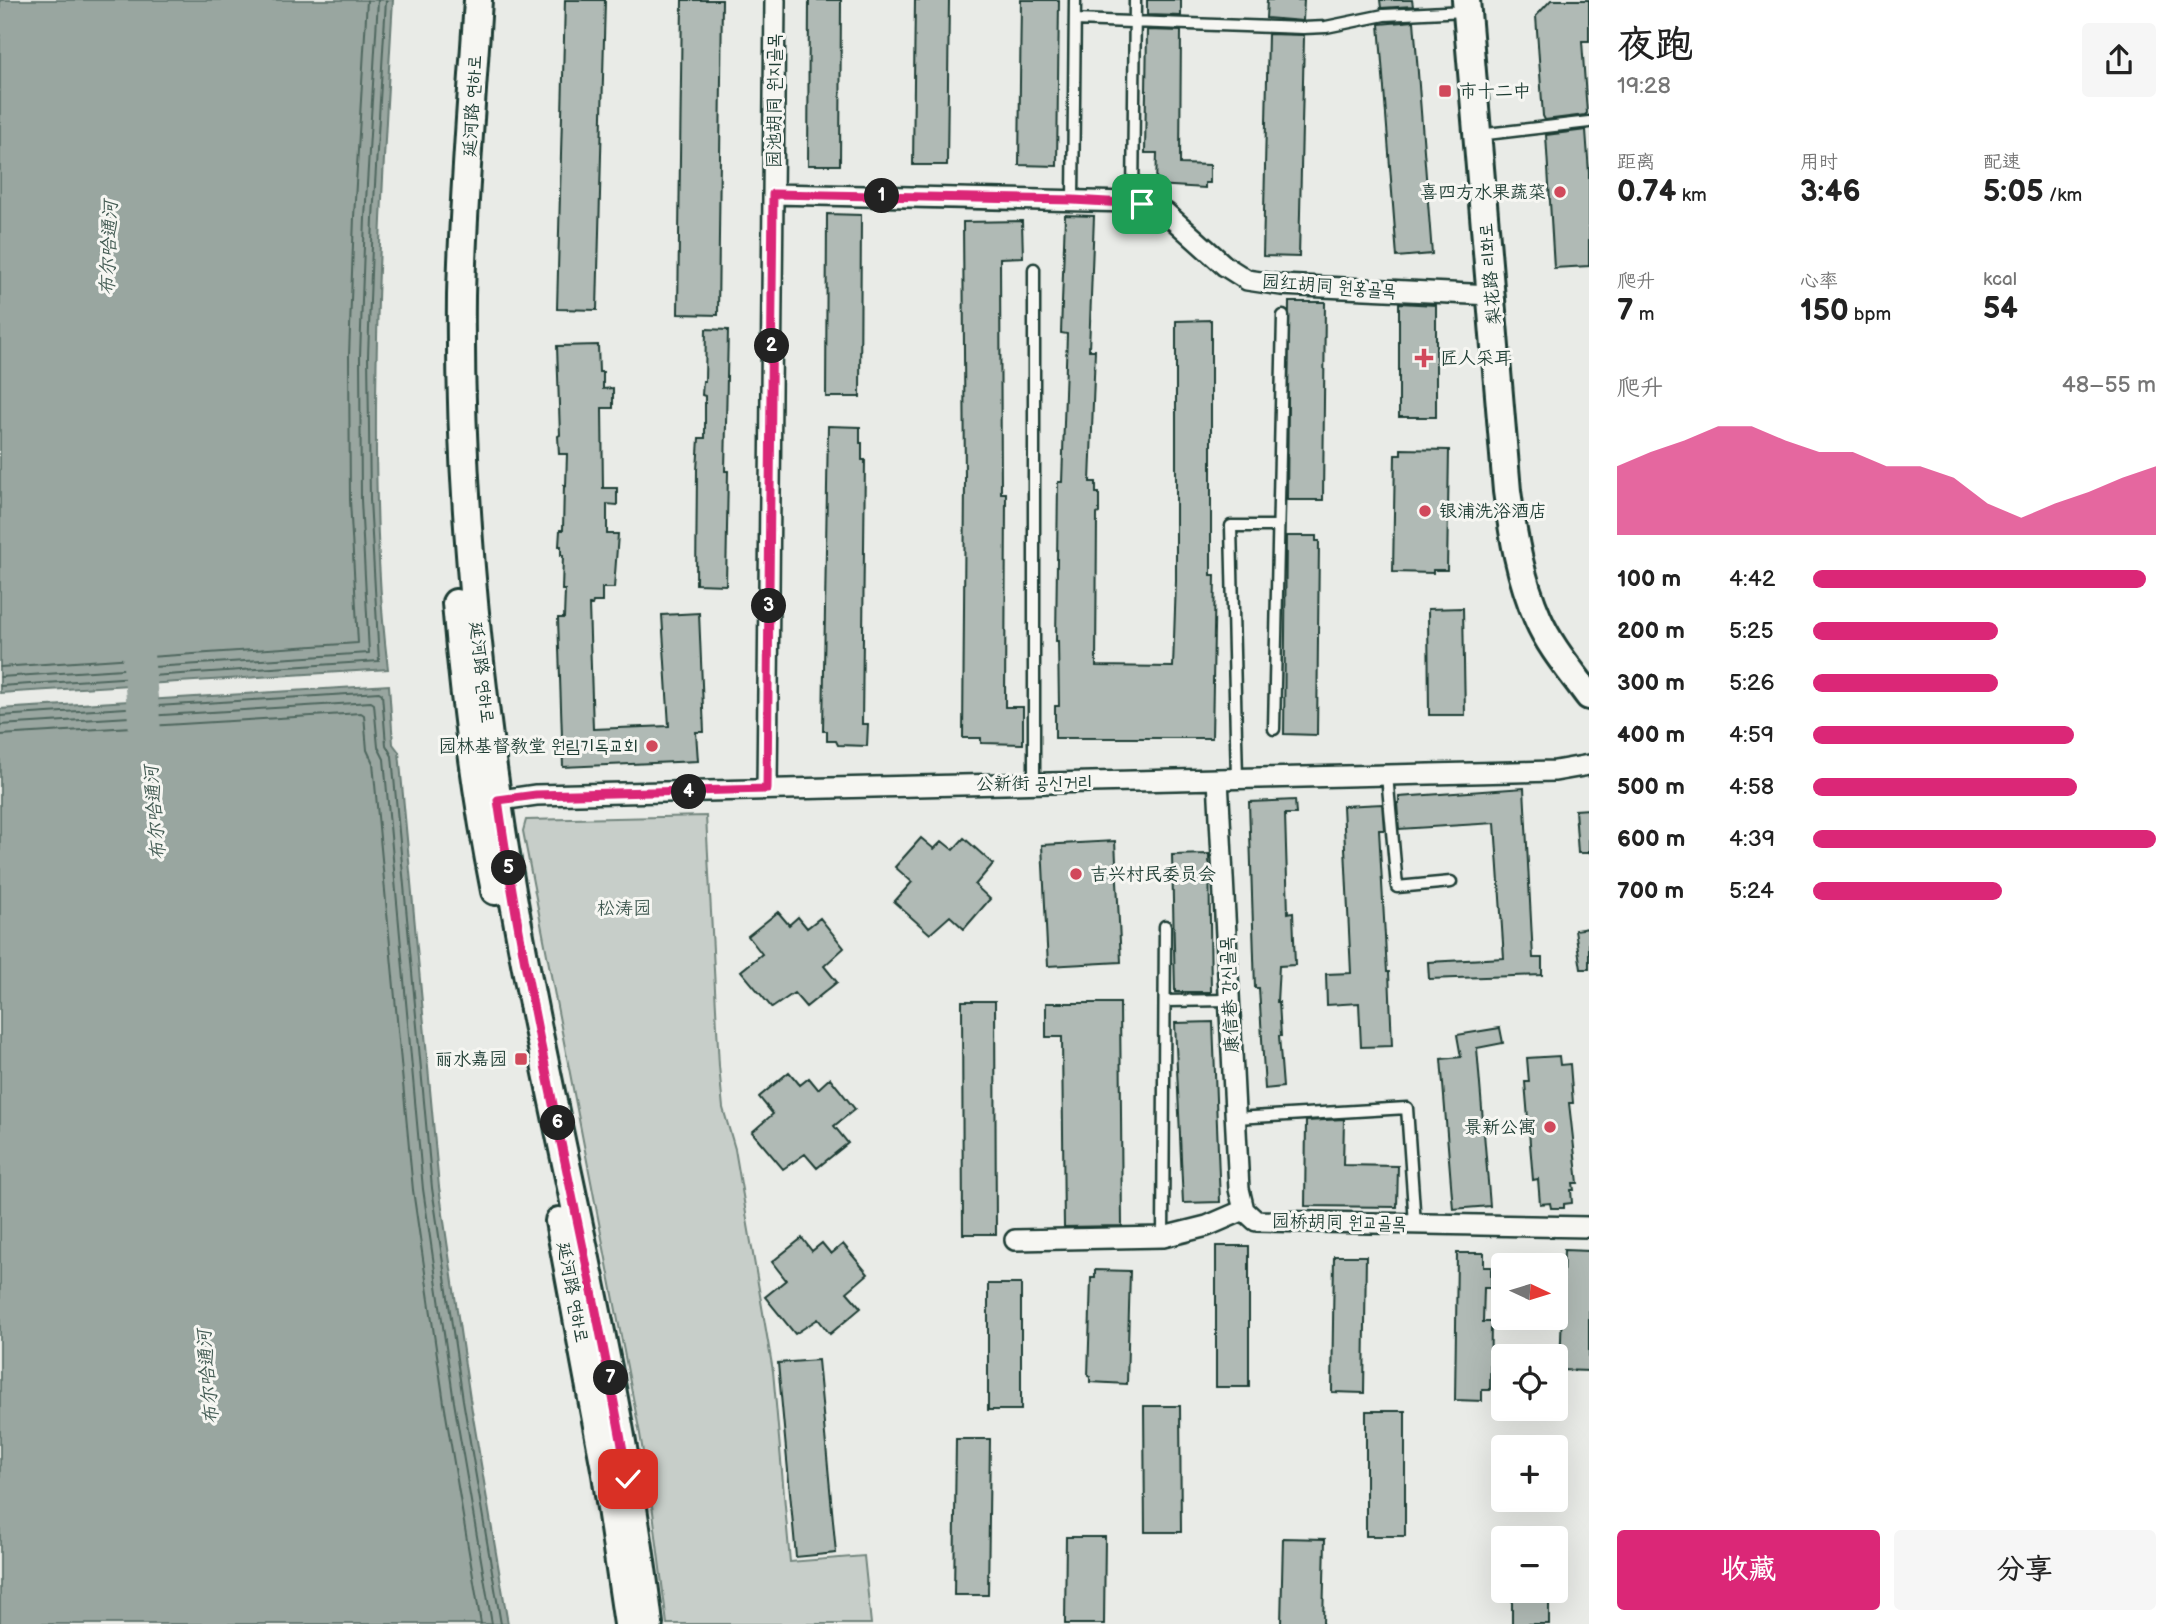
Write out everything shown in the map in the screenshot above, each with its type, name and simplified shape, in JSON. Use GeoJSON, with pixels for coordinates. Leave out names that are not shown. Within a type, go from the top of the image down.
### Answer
{"type":"FeatureCollection","features":[{"type":"Feature","properties":{"kind":"main road","name":"延河路 연하로"},"geometry":{"type":"LineString","coordinates":[[461,0],[446,286],[453,572],[462,672],[522,945],[611,1377],[649,1624]]}},
{"type":"Feature","properties":{"kind":"main road","name":"延河路 연하로"},"geometry":{"type":"LineString","coordinates":[[478,0],[462,265],[463,405],[469,553],[489,802],[483,829],[587,1365],[628,1624]]}},
{"type":"Feature","properties":{"kind":"main road","name":"梨花路 리화로"},"geometry":{"type":"LineString","coordinates":[[1466,5],[1507,491],[1517,554],[1538,619],[1551,644],[1589,696]]}},
{"type":"Feature","properties":{"kind":"street","name":"园池胡同 원지골목"},"geometry":{"type":"LineString","coordinates":[[767,789],[775,0]]}},
{"type":"Feature","properties":{"kind":"street","name":"园红胡同 원홍골목"},"geometry":{"type":"LineString","coordinates":[[773,194],[1133,202],[1166,213],[1226,266],[1247,280],[1281,285],[1492,295]]}},
{"type":"Feature","properties":{"kind":"street","name":"公新街 공신거리"},"geometry":{"type":"LineString","coordinates":[[489,802],[536,795],[1555,771],[1589,765]]}},
{"type":"Feature","properties":{"kind":"street","name":"康信巷 강신골목"},"geometry":{"type":"LineString","coordinates":[[1227,779],[1229,1000],[1239,1189],[1244,1210]]}},
{"type":"Feature","properties":{"kind":"street"},"geometry":{"type":"LineString","coordinates":[[1015,1240],[1129,1240],[1163,1237],[1207,1226],[1244,1210]]}},
{"type":"Feature","properties":{"kind":"street","name":"园桥胡同 원교골목"},"geometry":{"type":"LineString","coordinates":[[1244,1210],[1256,1221],[1589,1227]]}},
{"type":"Feature","properties":{"kind":"lane"},"geometry":{"type":"LineString","coordinates":[[1073,200],[1075,0]]}},
{"type":"Feature","properties":{"kind":"lane"},"geometry":{"type":"LineString","coordinates":[[1133,202],[1135,0]]}},
{"type":"Feature","properties":{"kind":"lane"},"geometry":{"type":"LineString","coordinates":[[1075,20],[1283,28],[1326,27],[1384,15],[1466,5]]}},
{"type":"Feature","properties":{"kind":"lane"},"geometry":{"type":"LineString","coordinates":[[1478,135],[1589,122]]}},
{"type":"Feature","properties":{"kind":"lane"},"geometry":{"type":"LineString","coordinates":[[1034,269],[1034,783]]}},
{"type":"Feature","properties":{"kind":"lane"},"geometry":{"type":"LineString","coordinates":[[1274,729],[1283,316]]}},
{"type":"Feature","properties":{"kind":"lane"},"geometry":{"type":"LineString","coordinates":[[1227,779],[1231,526],[1278,526]]}},
{"type":"Feature","properties":{"kind":"lane"},"geometry":{"type":"LineString","coordinates":[[1387,775],[1397,887],[1451,882]]}},
{"type":"Feature","properties":{"kind":"lane"},"geometry":{"type":"LineString","coordinates":[[1163,1237],[1165,926]]}},
{"type":"Feature","properties":{"kind":"lane"},"geometry":{"type":"LineString","coordinates":[[1165,1001],[1229,1000]]}},
{"type":"Feature","properties":{"kind":"lane"},"geometry":{"type":"LineString","coordinates":[[1235,1118],[1407,1108],[1415,1224]]}},
{"type":"Feature","properties":{"kind":"green space","name":"松涛园"},"geometry":{"type":"Polygon","coordinates":[[[706,816],[723,1108],[735,1149],[773,1371],[790,1562],[864,1556],[871,1624],[667,1624],[640,1434],[523,831],[526,820],[706,816]]]}},
{"type":"Feature","properties":{"kind":"water"},"geometry":{"type":"Polygon","coordinates":[[[0,0],[393,0],[381,226],[376,395],[379,560],[388,669],[0,693],[0,0]]]}},
{"type":"Feature","properties":{"kind":"water"},"geometry":{"type":"Polygon","coordinates":[[[389,685],[393,744],[399,752],[439,1187],[470,1399],[508,1624],[0,1624],[0,709],[389,685]]]}},
{"type":"Feature","properties":{"kind":"building"},"geometry":{"type":"Polygon","coordinates":[[[565,0],[605,0],[597,310],[557,309],[565,0]]]}},
{"type":"Feature","properties":{"kind":"building"},"geometry":{"type":"Polygon","coordinates":[[[682,0],[722,0],[718,315],[678,314],[682,0]]]}},
{"type":"Feature","properties":{"kind":"building"},"geometry":{"type":"Polygon","coordinates":[[[809,0],[841,0],[840,165],[808,165],[809,0]]]}},
{"type":"Feature","properties":{"kind":"building"},"geometry":{"type":"Polygon","coordinates":[[[915,0],[949,0],[947,165],[913,165],[915,0]]]}},
{"type":"Feature","properties":{"kind":"building"},"geometry":{"type":"Polygon","coordinates":[[[1021,0],[1059,0],[1057,166],[1019,165],[1021,0]]]}},
{"type":"Feature","properties":{"kind":"building"},"geometry":{"type":"Polygon","coordinates":[[[1147,0],[1181,0],[1181,16],[1147,15],[1147,0]]]}},
{"type":"Feature","properties":{"kind":"building"},"geometry":{"type":"Polygon","coordinates":[[[1267,0],[1304,0],[1303,21],[1266,18],[1267,0]]]}},
{"type":"Feature","properties":{"kind":"building"},"geometry":{"type":"Polygon","coordinates":[[[1380,0],[1412,0],[1413,6],[1381,8],[1380,0]]]}},
{"type":"Feature","properties":{"kind":"building"},"geometry":{"type":"Polygon","coordinates":[[[1551,0],[1589,0],[1589,41],[1582,41],[1587,113],[1545,120],[1536,16],[1551,0]]]}},
{"type":"Feature","properties":{"kind":"building"},"geometry":{"type":"Polygon","coordinates":[[[1414,21],[1432,254],[1397,257],[1379,24],[1414,21]]]}},
{"type":"Feature","properties":{"kind":"building"},"geometry":{"type":"Polygon","coordinates":[[[1147,30],[1181,31],[1180,164],[1210,165],[1210,183],[1205,183],[1205,188],[1156,185],[1157,153],[1145,153],[1147,30]]]}},
{"type":"Feature","properties":{"kind":"building"},"geometry":{"type":"Polygon","coordinates":[[[1268,34],[1304,37],[1299,257],[1263,256],[1268,34]]]}},
{"type":"Feature","properties":{"kind":"building"},"geometry":{"type":"Polygon","coordinates":[[[1586,130],[1589,266],[1554,268],[1546,135],[1586,130]]]}},
{"type":"Feature","properties":{"kind":"building"},"geometry":{"type":"Polygon","coordinates":[[[827,214],[861,215],[860,397],[826,397],[827,214]]]}},
{"type":"Feature","properties":{"kind":"building"},"geometry":{"type":"Polygon","coordinates":[[[1065,215],[1094,216],[1089,350],[1095,350],[1090,482],[1096,482],[1096,493],[1099,493],[1096,666],[1173,667],[1176,581],[1176,321],[1211,320],[1211,575],[1215,575],[1212,738],[1055,738],[1055,706],[1059,706],[1056,641],[1058,482],[1062,482],[1067,334],[1061,333],[1065,215]]]}},
{"type":"Feature","properties":{"kind":"building"},"geometry":{"type":"Polygon","coordinates":[[[1022,221],[1023,257],[1000,258],[1001,493],[1006,493],[1005,707],[1023,707],[1023,744],[981,743],[981,738],[963,738],[963,222],[1022,221]]]}},
{"type":"Feature","properties":{"kind":"building"},"geometry":{"type":"Polygon","coordinates":[[[1289,302],[1325,302],[1323,500],[1287,500],[1289,302]]]}},
{"type":"Feature","properties":{"kind":"building"},"geometry":{"type":"Polygon","coordinates":[[[1399,303],[1436,305],[1436,417],[1399,417],[1399,303]]]}},
{"type":"Feature","properties":{"kind":"building"},"geometry":{"type":"Polygon","coordinates":[[[706,329],[728,330],[726,585],[696,584],[697,470],[699,438],[705,438],[705,396],[702,395],[705,381],[706,329]]]}},
{"type":"Feature","properties":{"kind":"building"},"geometry":{"type":"Polygon","coordinates":[[[598,345],[603,389],[613,388],[613,408],[602,408],[603,488],[617,488],[617,505],[607,504],[607,534],[618,534],[614,588],[602,588],[602,602],[589,605],[593,729],[669,726],[662,615],[699,613],[704,732],[696,732],[698,761],[563,767],[558,618],[564,618],[563,555],[559,546],[560,530],[563,530],[567,454],[559,454],[557,346],[598,345]]]}},
{"type":"Feature","properties":{"kind":"building"},"geometry":{"type":"Polygon","coordinates":[[[828,426],[860,427],[862,460],[865,460],[862,724],[868,724],[867,746],[838,745],[836,741],[827,741],[827,731],[823,731],[828,426]]]}},
{"type":"Feature","properties":{"kind":"building"},"geometry":{"type":"Polygon","coordinates":[[[1401,449],[1449,450],[1447,570],[1433,570],[1433,573],[1393,572],[1395,455],[1401,455],[1401,449]]]}},
{"type":"Feature","properties":{"kind":"building"},"geometry":{"type":"Polygon","coordinates":[[[1286,536],[1316,536],[1316,541],[1319,541],[1317,735],[1284,734],[1286,536]]]}},
{"type":"Feature","properties":{"kind":"building"},"geometry":{"type":"Polygon","coordinates":[[[1463,608],[1465,715],[1429,715],[1428,609],[1463,608]]]}},
{"type":"Feature","properties":{"kind":"building"},"geometry":{"type":"Polygon","coordinates":[[[1524,788],[1533,958],[1542,958],[1542,975],[1429,979],[1428,962],[1504,958],[1495,823],[1399,829],[1399,797],[1524,788]]]}},
{"type":"Feature","properties":{"kind":"building"},"geometry":{"type":"Polygon","coordinates":[[[1295,800],[1296,814],[1285,814],[1288,913],[1293,912],[1295,965],[1279,966],[1277,1002],[1283,1087],[1265,1089],[1259,988],[1255,988],[1249,802],[1295,800]]]}},
{"type":"Feature","properties":{"kind":"building"},"geometry":{"type":"Polygon","coordinates":[[[1382,804],[1384,830],[1379,830],[1392,1046],[1361,1047],[1359,1003],[1327,1005],[1326,974],[1351,973],[1343,806],[1382,804]]]}},
{"type":"Feature","properties":{"kind":"building"},"geometry":{"type":"Polygon","coordinates":[[[1589,809],[1589,853],[1578,853],[1575,810],[1589,809]]]}},
{"type":"Feature","properties":{"kind":"building"},"geometry":{"type":"Polygon","coordinates":[[[921,838],[934,849],[942,841],[953,850],[964,838],[993,864],[975,885],[990,899],[964,929],[950,916],[930,934],[894,902],[912,882],[895,867],[921,838]]]}},
{"type":"Feature","properties":{"kind":"building"},"geometry":{"type":"Polygon","coordinates":[[[1115,841],[1121,962],[1048,966],[1042,845],[1115,841]]]}},
{"type":"Feature","properties":{"kind":"building"},"geometry":{"type":"Polygon","coordinates":[[[1209,854],[1211,992],[1175,992],[1172,855],[1209,854]]]}},
{"type":"Feature","properties":{"kind":"building"},"geometry":{"type":"Polygon","coordinates":[[[778,912],[789,925],[798,917],[807,928],[820,918],[844,948],[824,966],[837,982],[806,1007],[794,993],[772,1008],[741,971],[762,954],[748,936],[778,912]]]}},
{"type":"Feature","properties":{"kind":"building"},"geometry":{"type":"Polygon","coordinates":[[[1589,928],[1589,969],[1581,969],[1575,930],[1589,928]]]}},
{"type":"Feature","properties":{"kind":"building"},"geometry":{"type":"Polygon","coordinates":[[[962,1001],[995,1001],[996,1234],[963,1234],[962,1001]]]}},
{"type":"Feature","properties":{"kind":"building"},"geometry":{"type":"Polygon","coordinates":[[[1046,1003],[1120,1003],[1122,1226],[1064,1227],[1062,1037],[1046,1037],[1046,1003]]]}},
{"type":"Feature","properties":{"kind":"building"},"geometry":{"type":"Polygon","coordinates":[[[1213,1022],[1220,1202],[1183,1203],[1175,1023],[1213,1022]]]}},
{"type":"Feature","properties":{"kind":"building"},"geometry":{"type":"Polygon","coordinates":[[[1500,1028],[1503,1043],[1477,1048],[1490,1206],[1453,1209],[1441,1059],[1461,1057],[1457,1035],[1500,1028]]]}},
{"type":"Feature","properties":{"kind":"building","name":"景新公寓"},"geometry":{"type":"Polygon","coordinates":[[[1559,1056],[1560,1065],[1570,1064],[1573,1103],[1569,1103],[1578,1183],[1573,1183],[1572,1203],[1564,1204],[1564,1208],[1551,1208],[1550,1203],[1540,1204],[1538,1179],[1533,1180],[1525,1082],[1529,1082],[1527,1058],[1559,1056]]]}},
{"type":"Feature","properties":{"kind":"building"},"geometry":{"type":"Polygon","coordinates":[[[789,1072],[800,1085],[809,1078],[818,1089],[830,1078],[855,1109],[834,1126],[848,1143],[817,1168],[805,1154],[783,1169],[752,1132],[773,1114],[759,1097],[789,1072]]]}},
{"type":"Feature","properties":{"kind":"building"},"geometry":{"type":"Polygon","coordinates":[[[1344,1119],[1343,1165],[1398,1166],[1397,1207],[1305,1206],[1306,1121],[1344,1119]]]}},
{"type":"Feature","properties":{"kind":"building"},"geometry":{"type":"Polygon","coordinates":[[[802,1238],[812,1251],[822,1243],[831,1254],[843,1244],[868,1274],[847,1292],[861,1308],[830,1334],[818,1319],[795,1334],[765,1297],[786,1280],[772,1262],[802,1238]]]}},
{"type":"Feature","properties":{"kind":"building"},"geometry":{"type":"Polygon","coordinates":[[[1216,1246],[1249,1246],[1249,1387],[1216,1387],[1216,1246]]]}},
{"type":"Feature","properties":{"kind":"building"},"geometry":{"type":"Polygon","coordinates":[[[1564,1250],[1589,1251],[1589,1371],[1568,1370],[1568,1344],[1561,1344],[1561,1330],[1568,1330],[1568,1253],[1564,1253],[1564,1250]]]}},
{"type":"Feature","properties":{"kind":"building"},"geometry":{"type":"Polygon","coordinates":[[[1457,1253],[1484,1253],[1484,1267],[1491,1267],[1491,1288],[1484,1288],[1483,1322],[1491,1322],[1490,1390],[1482,1390],[1482,1401],[1455,1400],[1457,1253]]]}},
{"type":"Feature","properties":{"kind":"building"},"geometry":{"type":"Polygon","coordinates":[[[1334,1256],[1366,1256],[1364,1393],[1332,1392],[1334,1256]]]}},
{"type":"Feature","properties":{"kind":"building"},"geometry":{"type":"Polygon","coordinates":[[[1095,1270],[1130,1271],[1127,1384],[1090,1382],[1088,1376],[1091,1278],[1095,1278],[1095,1270]]]}},
{"type":"Feature","properties":{"kind":"building"},"geometry":{"type":"Polygon","coordinates":[[[988,1284],[1021,1284],[1021,1410],[988,1410],[988,1284]]]}},
{"type":"Feature","properties":{"kind":"building"},"geometry":{"type":"Polygon","coordinates":[[[818,1360],[836,1553],[796,1557],[778,1363],[818,1360]]]}},
{"type":"Feature","properties":{"kind":"building"},"geometry":{"type":"Polygon","coordinates":[[[1144,1406],[1180,1406],[1181,1532],[1145,1532],[1144,1406]]]}},
{"type":"Feature","properties":{"kind":"building"},"geometry":{"type":"Polygon","coordinates":[[[1366,1411],[1405,1411],[1405,1536],[1366,1536],[1366,1411]]]}},
{"type":"Feature","properties":{"kind":"building"},"geometry":{"type":"Polygon","coordinates":[[[956,1439],[990,1439],[988,1595],[954,1595],[956,1439]]]}},
{"type":"Feature","properties":{"kind":"building"},"geometry":{"type":"Polygon","coordinates":[[[1066,1537],[1105,1537],[1104,1624],[1065,1624],[1066,1537]]]}},
{"type":"Feature","properties":{"kind":"building"},"geometry":{"type":"Polygon","coordinates":[[[1283,1538],[1325,1539],[1323,1624],[1281,1624],[1283,1538]]]}},
{"type":"Feature","properties":{"kind":"building"},"geometry":{"type":"Polygon","coordinates":[[[1512,1603],[1549,1603],[1549,1624],[1512,1624],[1512,1603]]]}},
{"type":"Feature","properties":{"kind":"waterway","name":"布尔哈通河"},"geometry":{"type":"LineString","coordinates":[[137,644],[146,742]]}},
{"type":"Feature","properties":{"kind":"place","name":"市十二中"},"geometry":{"type":"Point","coordinates":[1445,91]}},
{"type":"Feature","properties":{"kind":"place","name":"喜四方水果蔬菜"},"geometry":{"type":"Point","coordinates":[1560,192]}},
{"type":"Feature","properties":{"kind":"place","name":"匠人采耳"},"geometry":{"type":"Point","coordinates":[1424,358]}},
{"type":"Feature","properties":{"kind":"place","name":"银浦洗浴酒店"},"geometry":{"type":"Point","coordinates":[1425,511]}},
{"type":"Feature","properties":{"kind":"place","name":"园林基督教堂 원림기독교회"},"geometry":{"type":"Point","coordinates":[652,746]}},
{"type":"Feature","properties":{"kind":"place","name":"吉兴村民委员会"},"geometry":{"type":"Point","coordinates":[1076,874]}},
{"type":"Feature","properties":{"kind":"place","name":"丽水嘉园"},"geometry":{"type":"Point","coordinates":[521,1059]}},
{"type":"Feature","properties":{"kind":"place","name":"景新公寓"},"geometry":{"type":"Point","coordinates":[1550,1127]}},
{"type":"Feature","properties":{"kind":"route"},"geometry":{"type":"LineString","coordinates":[[628,1479],[611,1377],[522,945],[498,800],[536,795],[767,789],[773,194],[1073,200],[1142,204]]}}]}
